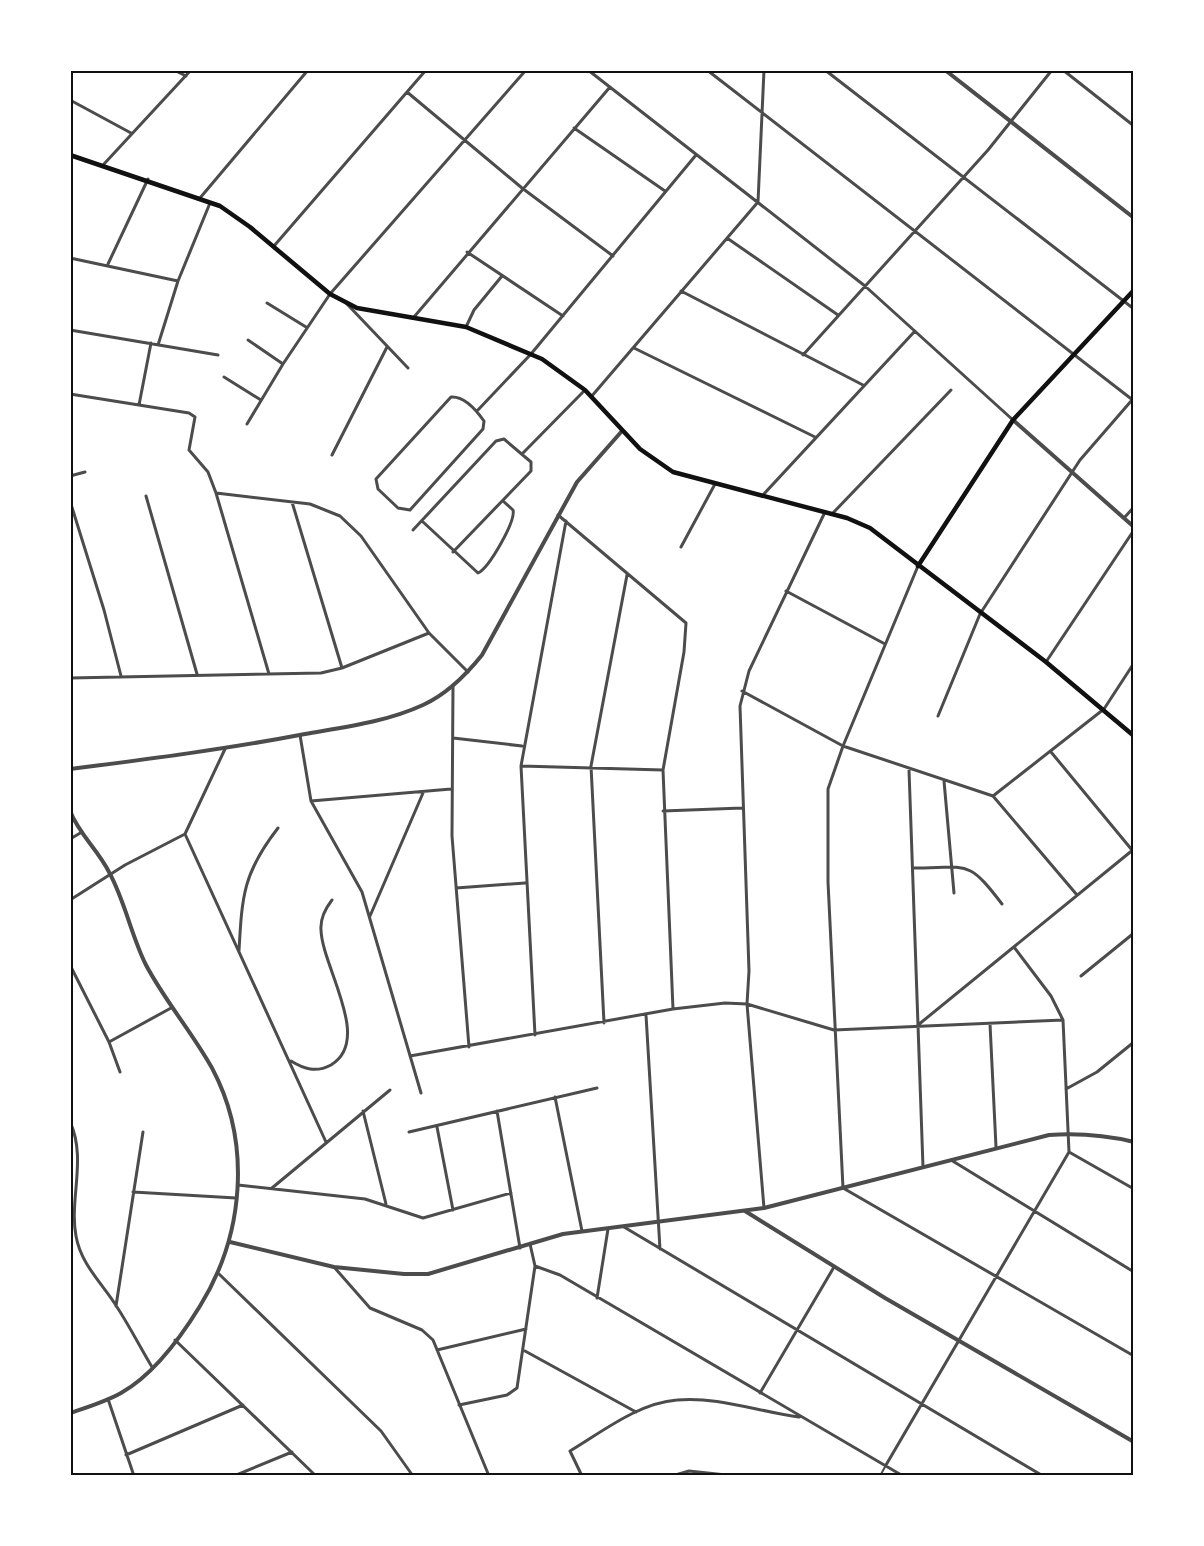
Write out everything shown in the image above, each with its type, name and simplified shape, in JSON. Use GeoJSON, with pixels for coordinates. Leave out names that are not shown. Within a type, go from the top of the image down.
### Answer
{"type":"FeatureCollection","features":[{"type":"Feature","properties":{"kind":"main road"},"geometry":{"type":"LineString","coordinates":[[70,155],[148,179],[211,202],[233,213],[330,294],[345,302],[373,312],[466,327],[531,354],[557,369],[585,390],[622,431],[655,461],[673,472],[825,512],[870,528],[1046,662],[1134,735]]}},
{"type":"Feature","properties":{"kind":"main road"},"geometry":{"type":"LineString","coordinates":[[918,566],[1013,420],[1134,290]]}},
{"type":"Feature","properties":{"kind":"street"},"geometry":{"type":"LineString","coordinates":[[174,70],[186,76]]}},
{"type":"Feature","properties":{"kind":"street"},"geometry":{"type":"LineString","coordinates":[[104,164],[191,70]]}},
{"type":"Feature","properties":{"kind":"street"},"geometry":{"type":"LineString","coordinates":[[200,198],[308,70]]}},
{"type":"Feature","properties":{"kind":"street"},"geometry":{"type":"LineString","coordinates":[[274,246],[426,70]]}},
{"type":"Feature","properties":{"kind":"street"},"geometry":{"type":"LineString","coordinates":[[248,424],[306,327],[330,294],[526,70]]}},
{"type":"Feature","properties":{"kind":"street"},"geometry":{"type":"LineString","coordinates":[[707,70],[1132,400],[1072,473],[980,614],[938,716]]}},
{"type":"Feature","properties":{"kind":"street"},"geometry":{"type":"LineString","coordinates":[[591,398],[758,202],[764,70]]}},
{"type":"Feature","properties":{"kind":"street"},"geometry":{"type":"LineString","coordinates":[[825,70],[1134,309]]}},
{"type":"Feature","properties":{"kind":"street"},"geometry":{"type":"LineString","coordinates":[[945,70],[1134,218]]}},
{"type":"Feature","properties":{"kind":"street"},"geometry":{"type":"LineString","coordinates":[[803,355],[914,233],[1052,70]]}},
{"type":"Feature","properties":{"kind":"street"},"geometry":{"type":"LineString","coordinates":[[1063,70],[1134,126]]}},
{"type":"Feature","properties":{"kind":"street"},"geometry":{"type":"LineString","coordinates":[[592,72],[866,286],[1134,529],[1046,662]]}},
{"type":"Feature","properties":{"kind":"street"},"geometry":{"type":"LineString","coordinates":[[412,319],[610,87]]}},
{"type":"Feature","properties":{"kind":"street"},"geometry":{"type":"LineString","coordinates":[[407,92],[522,188],[613,256]]}},
{"type":"Feature","properties":{"kind":"street"},"geometry":{"type":"LineString","coordinates":[[70,100],[131,133]]}},
{"type":"Feature","properties":{"kind":"street"},"geometry":{"type":"LineString","coordinates":[[574,128],[665,191]]}},
{"type":"Feature","properties":{"kind":"street"},"geometry":{"type":"LineString","coordinates":[[477,411],[531,354],[696,155]]}},
{"type":"Feature","properties":{"kind":"street"},"geometry":{"type":"LineString","coordinates":[[108,265],[148,179]]}},
{"type":"Feature","properties":{"kind":"street"},"geometry":{"type":"LineString","coordinates":[[158,345],[177,281],[211,202]]}},
{"type":"Feature","properties":{"kind":"street"},"geometry":{"type":"LineString","coordinates":[[727,238],[838,315]]}},
{"type":"Feature","properties":{"kind":"street"},"geometry":{"type":"LineString","coordinates":[[467,252],[563,316]]}},
{"type":"Feature","properties":{"kind":"street"},"geometry":{"type":"LineString","coordinates":[[70,258],[177,281]]}},
{"type":"Feature","properties":{"kind":"street"},"geometry":{"type":"LineString","coordinates":[[466,327],[474,310],[502,276]]}},
{"type":"Feature","properties":{"kind":"street"},"geometry":{"type":"LineString","coordinates":[[681,291],[863,385]]}},
{"type":"Feature","properties":{"kind":"street"},"geometry":{"type":"LineString","coordinates":[[345,302],[408,369]]}},
{"type":"Feature","properties":{"kind":"street"},"geometry":{"type":"LineString","coordinates":[[267,303],[306,327]]}},
{"type":"Feature","properties":{"kind":"street"},"geometry":{"type":"LineString","coordinates":[[70,330],[218,355]]}},
{"type":"Feature","properties":{"kind":"street"},"geometry":{"type":"LineString","coordinates":[[763,495],[915,331]]}},
{"type":"Feature","properties":{"kind":"street"},"geometry":{"type":"LineString","coordinates":[[248,340],[283,364]]}},
{"type":"Feature","properties":{"kind":"street"},"geometry":{"type":"LineString","coordinates":[[139,405],[151,343]]}},
{"type":"Feature","properties":{"kind":"street"},"geometry":{"type":"LineString","coordinates":[[332,454],[387,347]]}},
{"type":"Feature","properties":{"kind":"street"},"geometry":{"type":"LineString","coordinates":[[634,348],[815,437]]}},
{"type":"Feature","properties":{"kind":"street"},"geometry":{"type":"LineString","coordinates":[[224,377],[261,400]]}},
{"type":"Feature","properties":{"kind":"street"},"geometry":{"type":"LineString","coordinates":[[522,454],[585,390]]}},
{"type":"Feature","properties":{"kind":"street"},"geometry":{"type":"LineString","coordinates":[[832,514],[951,390]]}},
{"type":"Feature","properties":{"kind":"street"},"geometry":{"type":"LineString","coordinates":[[70,394],[193,415],[196,421],[189,450],[208,472],[216,493],[269,674]]}},
{"type":"Feature","properties":{"kind":"street"},"geometry":{"type":"LineString","coordinates":[[451,398],[458,398],[477,411],[484,421],[483,429],[410,510],[398,507],[378,489],[375,483],[379,474],[451,398]]}},
{"type":"Feature","properties":{"kind":"street"},"geometry":{"type":"LineString","coordinates":[[70,769],[225,749],[394,716],[425,704],[468,672],[504,620],[558,515],[586,470],[622,431]]}},
{"type":"Feature","properties":{"kind":"street"},"geometry":{"type":"LineString","coordinates":[[413,530],[496,441],[504,439],[531,462],[531,471],[453,552]]}},
{"type":"Feature","properties":{"kind":"street"},"geometry":{"type":"LineString","coordinates":[[70,476],[85,472]]}},
{"type":"Feature","properties":{"kind":"street"},"geometry":{"type":"LineString","coordinates":[[681,547],[715,484]]}},
{"type":"Feature","properties":{"kind":"street"},"geometry":{"type":"LineString","coordinates":[[216,493],[292,502],[327,509],[351,524],[429,633],[468,672]]}},
{"type":"Feature","properties":{"kind":"street"},"geometry":{"type":"LineString","coordinates":[[146,496],[197,674]]}},
{"type":"Feature","properties":{"kind":"street"},"geometry":{"type":"LineString","coordinates":[[70,501],[104,610],[121,676]]}},
{"type":"Feature","properties":{"kind":"street"},"geometry":{"type":"LineString","coordinates":[[422,521],[476,572],[484,570],[515,515],[503,501]]}},
{"type":"Feature","properties":{"kind":"street"},"geometry":{"type":"LineString","coordinates":[[292,502],[342,668]]}},
{"type":"Feature","properties":{"kind":"street"},"geometry":{"type":"LineString","coordinates":[[1124,518],[1134,507]]}},
{"type":"Feature","properties":{"kind":"street"},"geometry":{"type":"LineString","coordinates":[[764,1208],[747,1004],[749,971],[739,732],[742,691],[786,591],[825,512]]}},
{"type":"Feature","properties":{"kind":"street"},"geometry":{"type":"LineString","coordinates":[[558,515],[627,574],[681,616],[687,630],[663,770],[673,1009]]}},
{"type":"Feature","properties":{"kind":"street"},"geometry":{"type":"LineString","coordinates":[[535,1035],[525,883],[521,766],[566,521]]}},
{"type":"Feature","properties":{"kind":"street"},"geometry":{"type":"LineString","coordinates":[[843,1188],[834,1030],[826,806],[830,778],[918,566]]}},
{"type":"Feature","properties":{"kind":"street"},"geometry":{"type":"LineString","coordinates":[[604,1023],[591,766],[627,574]]}},
{"type":"Feature","properties":{"kind":"street"},"geometry":{"type":"LineString","coordinates":[[786,591],[885,644]]}},
{"type":"Feature","properties":{"kind":"street"},"geometry":{"type":"LineString","coordinates":[[70,678],[321,673],[342,668],[429,633]]}},
{"type":"Feature","properties":{"kind":"street"},"geometry":{"type":"LineString","coordinates":[[993,796],[1104,709],[1134,663]]}},
{"type":"Feature","properties":{"kind":"street"},"geometry":{"type":"LineString","coordinates":[[453,685],[451,789],[456,888],[469,1047]]}},
{"type":"Feature","properties":{"kind":"street"},"geometry":{"type":"LineString","coordinates":[[742,691],[843,746],[909,770],[993,796],[1077,895]]}},
{"type":"Feature","properties":{"kind":"street"},"geometry":{"type":"LineString","coordinates":[[300,735],[311,801],[355,876],[421,1093]]}},
{"type":"Feature","properties":{"kind":"street"},"geometry":{"type":"LineString","coordinates":[[453,738],[523,746]]}},
{"type":"Feature","properties":{"kind":"street"},"geometry":{"type":"LineString","coordinates":[[70,900],[110,873],[185,834],[225,749]]}},
{"type":"Feature","properties":{"kind":"street"},"geometry":{"type":"LineString","coordinates":[[917,1026],[1133,850],[1051,751]]}},
{"type":"Feature","properties":{"kind":"street"},"geometry":{"type":"LineString","coordinates":[[521,766],[591,766],[663,770]]}},
{"type":"Feature","properties":{"kind":"street"},"geometry":{"type":"LineString","coordinates":[[909,770],[924,1167]]}},
{"type":"Feature","properties":{"kind":"street"},"geometry":{"type":"LineString","coordinates":[[944,781],[954,893]]}},
{"type":"Feature","properties":{"kind":"street"},"geometry":{"type":"LineString","coordinates":[[311,801],[451,789]]}},
{"type":"Feature","properties":{"kind":"street"},"geometry":{"type":"LineString","coordinates":[[369,918],[423,793]]}},
{"type":"Feature","properties":{"kind":"street"},"geometry":{"type":"LineString","coordinates":[[663,810],[742,808]]}},
{"type":"Feature","properties":{"kind":"street"},"geometry":{"type":"LineString","coordinates":[[70,811],[76,824],[110,873],[146,963],[171,1008],[203,1054],[223,1094],[235,1136],[238,1158],[237,1198],[230,1242],[219,1274],[175,1340],[152,1367],[123,1392],[70,1413]]}},
{"type":"Feature","properties":{"kind":"street"},"geometry":{"type":"LineString","coordinates":[[70,825],[76,824]]}},
{"type":"Feature","properties":{"kind":"street"},"geometry":{"type":"LineString","coordinates":[[239,953],[244,888],[260,852],[278,828]]}},
{"type":"Feature","properties":{"kind":"street"},"geometry":{"type":"LineString","coordinates":[[70,839],[82,832]]}},
{"type":"Feature","properties":{"kind":"street"},"geometry":{"type":"LineString","coordinates":[[185,834],[326,1142]]}},
{"type":"Feature","properties":{"kind":"street"},"geometry":{"type":"LineString","coordinates":[[912,868],[968,867],[976,872],[1002,904]]}},
{"type":"Feature","properties":{"kind":"street"},"geometry":{"type":"LineString","coordinates":[[456,888],[525,883]]}},
{"type":"Feature","properties":{"kind":"street"},"geometry":{"type":"LineString","coordinates":[[290,1060],[303,1068],[325,1067],[338,1059],[348,1041],[347,1022],[321,932],[323,915],[332,900]]}},
{"type":"Feature","properties":{"kind":"street"},"geometry":{"type":"LineString","coordinates":[[1081,976],[1134,933]]}},
{"type":"Feature","properties":{"kind":"street"},"geometry":{"type":"LineString","coordinates":[[880,1476],[1069,1152],[1064,1020],[1051,996],[1014,947]]}},
{"type":"Feature","properties":{"kind":"street"},"geometry":{"type":"LineString","coordinates":[[70,965],[109,1042],[120,1072]]}},
{"type":"Feature","properties":{"kind":"street"},"geometry":{"type":"LineString","coordinates":[[410,1056],[673,1009],[715,1004],[747,1004],[834,1030],[1064,1020]]}},
{"type":"Feature","properties":{"kind":"street"},"geometry":{"type":"LineString","coordinates":[[109,1042],[171,1008]]}},
{"type":"Feature","properties":{"kind":"street"},"geometry":{"type":"LineString","coordinates":[[646,1015],[660,1249]]}},
{"type":"Feature","properties":{"kind":"street"},"geometry":{"type":"LineString","coordinates":[[990,1024],[996,1147]]}},
{"type":"Feature","properties":{"kind":"street"},"geometry":{"type":"LineString","coordinates":[[1066,1089],[1097,1072],[1134,1042]]}},
{"type":"Feature","properties":{"kind":"street"},"geometry":{"type":"LineString","coordinates":[[409,1132],[597,1088]]}},
{"type":"Feature","properties":{"kind":"street"},"geometry":{"type":"LineString","coordinates":[[272,1188],[390,1090]]}},
{"type":"Feature","properties":{"kind":"street"},"geometry":{"type":"LineString","coordinates":[[555,1097],[582,1231]]}},
{"type":"Feature","properties":{"kind":"street"},"geometry":{"type":"LineString","coordinates":[[497,1111],[520,1248]]}},
{"type":"Feature","properties":{"kind":"street"},"geometry":{"type":"LineString","coordinates":[[363,1112],[386,1204]]}},
{"type":"Feature","properties":{"kind":"street"},"geometry":{"type":"LineString","coordinates":[[70,1122],[76,1140],[74,1222],[80,1250],[89,1268],[117,1306],[152,1367]]}},
{"type":"Feature","properties":{"kind":"street"},"geometry":{"type":"LineString","coordinates":[[437,1127],[453,1210]]}},
{"type":"Feature","properties":{"kind":"street"},"geometry":{"type":"LineString","coordinates":[[117,1306],[142,1132]]}},
{"type":"Feature","properties":{"kind":"street"},"geometry":{"type":"LineString","coordinates":[[230,1242],[334,1267],[428,1274],[582,1231],[746,1212],[996,1147],[1069,1133],[1134,1142]]}},
{"type":"Feature","properties":{"kind":"street"},"geometry":{"type":"LineString","coordinates":[[1069,1152],[1134,1189]]}},
{"type":"Feature","properties":{"kind":"street"},"geometry":{"type":"LineString","coordinates":[[950,1160],[1134,1272]]}},
{"type":"Feature","properties":{"kind":"street"},"geometry":{"type":"LineString","coordinates":[[70,1182],[76,1182]]}},
{"type":"Feature","properties":{"kind":"street"},"geometry":{"type":"LineString","coordinates":[[238,1185],[365,1199],[423,1218],[512,1193]]}},
{"type":"Feature","properties":{"kind":"street"},"geometry":{"type":"LineString","coordinates":[[843,1188],[1134,1356]]}},
{"type":"Feature","properties":{"kind":"street"},"geometry":{"type":"LineString","coordinates":[[133,1192],[237,1198]]}},
{"type":"Feature","properties":{"kind":"street"},"geometry":{"type":"LineString","coordinates":[[746,1212],[958,1341],[1134,1443]]}},
{"type":"Feature","properties":{"kind":"street"},"geometry":{"type":"LineString","coordinates":[[622,1226],[1042,1476]]}},
{"type":"Feature","properties":{"kind":"street"},"geometry":{"type":"LineString","coordinates":[[597,1298],[608,1228]]}},
{"type":"Feature","properties":{"kind":"street"},"geometry":{"type":"LineString","coordinates":[[459,1405],[513,1393],[517,1388],[536,1266],[530,1244]]}},
{"type":"Feature","properties":{"kind":"street"},"geometry":{"type":"LineString","coordinates":[[536,1266],[560,1275],[903,1476]]}},
{"type":"Feature","properties":{"kind":"street"},"geometry":{"type":"LineString","coordinates":[[334,1267],[363,1303],[377,1312],[422,1330],[433,1340],[489,1476]]}},
{"type":"Feature","properties":{"kind":"street"},"geometry":{"type":"LineString","coordinates":[[760,1393],[834,1267]]}},
{"type":"Feature","properties":{"kind":"street"},"geometry":{"type":"LineString","coordinates":[[219,1274],[381,1431],[413,1476]]}},
{"type":"Feature","properties":{"kind":"street"},"geometry":{"type":"LineString","coordinates":[[437,1350],[526,1329]]}},
{"type":"Feature","properties":{"kind":"street"},"geometry":{"type":"LineString","coordinates":[[175,1340],[316,1476]]}},
{"type":"Feature","properties":{"kind":"street"},"geometry":{"type":"LineString","coordinates":[[524,1351],[636,1412]]}},
{"type":"Feature","properties":{"kind":"street"},"geometry":{"type":"LineString","coordinates":[[108,1399],[134,1476]]}},
{"type":"Feature","properties":{"kind":"street"},"geometry":{"type":"LineString","coordinates":[[582,1476],[570,1451],[636,1412],[666,1401],[688,1399],[801,1417]]}},
{"type":"Feature","properties":{"kind":"street"},"geometry":{"type":"LineString","coordinates":[[126,1455],[244,1405]]}},
{"type":"Feature","properties":{"kind":"street"},"geometry":{"type":"LineString","coordinates":[[234,1476],[292,1452]]}},
{"type":"Feature","properties":{"kind":"street"},"geometry":{"type":"LineString","coordinates":[[672,1476],[688,1471],[735,1476]]}}]}
